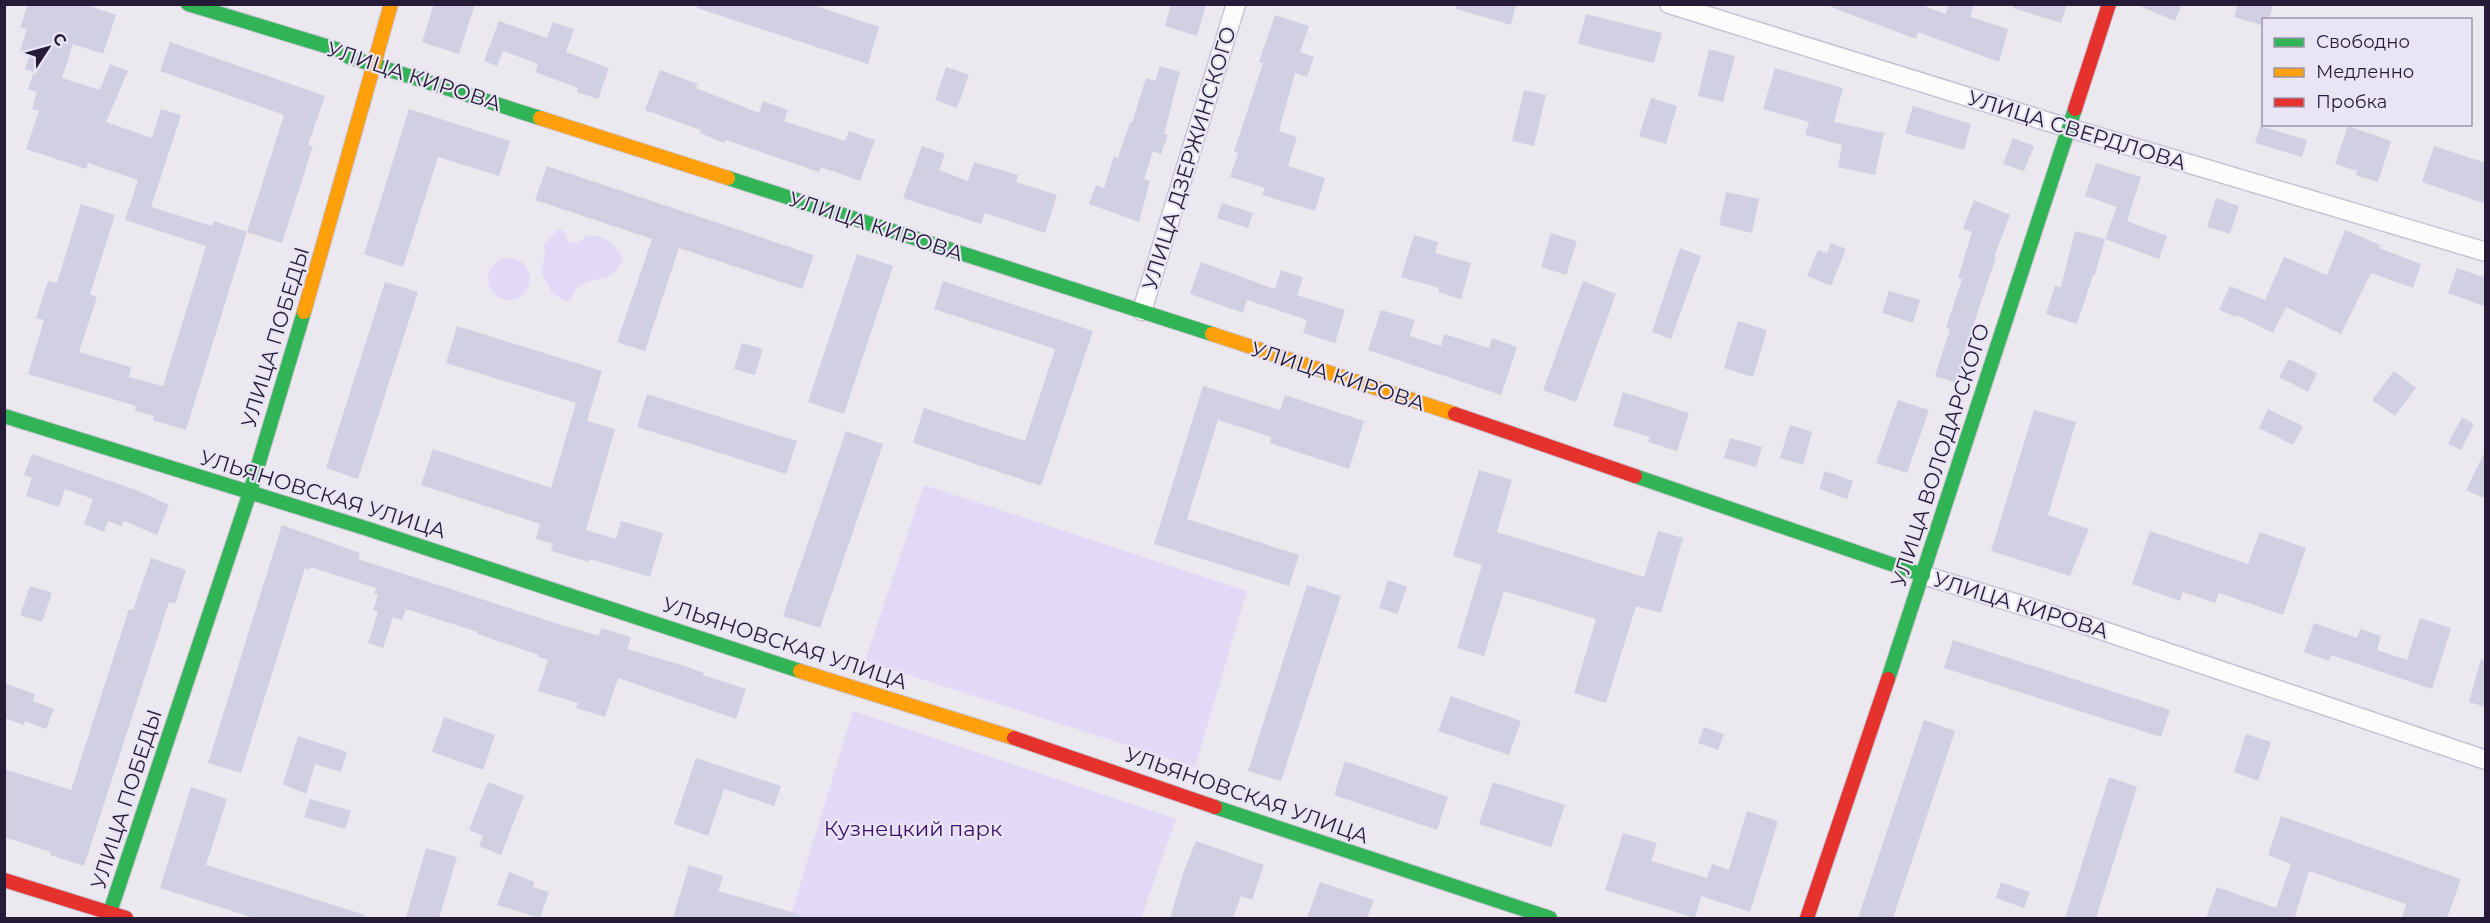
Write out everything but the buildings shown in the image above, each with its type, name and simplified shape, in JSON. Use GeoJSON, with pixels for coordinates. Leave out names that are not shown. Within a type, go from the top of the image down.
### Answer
{"type":"FeatureCollection","features":[{"type":"Feature","properties":{"kind":"main road","name":"УЛИЦА КИРОВА"},"geometry":{"type":"LineString","coordinates":[[188,4],[339,50],[349,57],[1142,311],[1514,434],[1923,575]]}},
{"type":"Feature","properties":{"kind":"main road","name":"УЛИЦА ПОБЕДЫ"},"geometry":{"type":"LineString","coordinates":[[109,916],[250,492],[324,248],[362,101],[392,4]]}},
{"type":"Feature","properties":{"kind":"main road","name":"УЛИЦА ВОЛОДАРСКОГО"},"geometry":{"type":"LineString","coordinates":[[1807,918],[1923,575],[2109,4]]}},
{"type":"Feature","properties":{"kind":"main road","name":"УЛЬЯНОВСКАЯ УЛИЦА"},"geometry":{"type":"LineString","coordinates":[[4,416],[250,492],[747,654],[1033,744],[1291,833],[1550,918]]}},
{"type":"Feature","properties":{"kind":"main road"},"geometry":{"type":"LineString","coordinates":[[4,880],[109,916],[126,918]]}},
{"type":"Feature","properties":{"kind":"street","name":"УЛИЦА ДЗЕРЖИНСКОГО"},"geometry":{"type":"LineString","coordinates":[[1142,311],[1236,4]]}},
{"type":"Feature","properties":{"kind":"street","name":"УЛИЦА СВЕРДЛОВА"},"geometry":{"type":"LineString","coordinates":[[1669,4],[2068,127],[2486,252]]}},
{"type":"Feature","properties":{"kind":"street","name":"УЛИЦА КИРОВА"},"geometry":{"type":"LineString","coordinates":[[1923,575],[2083,624],[2486,760]]}},
{"type":"Feature","properties":{"kind":"green space"},"geometry":{"type":"Polygon","coordinates":[[[559,229],[564,232],[568,242],[577,244],[583,238],[590,236],[603,238],[615,247],[623,259],[614,272],[580,286],[567,302],[552,293],[541,271],[545,255],[544,245],[559,229]]]}},
{"type":"Feature","properties":{"kind":"green space"},"geometry":{"type":"Polygon","coordinates":[[[509,258],[524,264],[530,279],[524,294],[509,300],[494,294],[488,279],[494,264],[509,258]]]}},
{"type":"Feature","properties":{"kind":"green space"},"geometry":{"type":"Polygon","coordinates":[[[924,485],[1247,591],[1195,767],[865,661],[924,485]]]}},
{"type":"Feature","properties":{"kind":"green space","name":"Кузнецкий парк"},"geometry":{"type":"Polygon","coordinates":[[[853,711],[1176,819],[1141,918],[790,918],[853,711]]]}},
{"type":"Feature","properties":{"kind":"traffic: fast"},"geometry":{"type":"LineString","coordinates":[[188,4],[339,50],[349,57],[540,118]]}},
{"type":"Feature","properties":{"kind":"traffic: fast"},"geometry":{"type":"LineString","coordinates":[[1888,679],[2075,109]]}},
{"type":"Feature","properties":{"kind":"traffic: fast"},"geometry":{"type":"LineString","coordinates":[[728,178],[1212,334]]}},
{"type":"Feature","properties":{"kind":"traffic: fast"},"geometry":{"type":"LineString","coordinates":[[108,918],[250,492],[304,312]]}},
{"type":"Feature","properties":{"kind":"traffic: fast"},"geometry":{"type":"LineString","coordinates":[[4,416],[365,528],[800,671]]}},
{"type":"Feature","properties":{"kind":"traffic: fast"},"geometry":{"type":"LineString","coordinates":[[1635,476],[1923,575]]}},
{"type":"Feature","properties":{"kind":"traffic: fast"},"geometry":{"type":"LineString","coordinates":[[1215,807],[1550,918]]}},
{"type":"Feature","properties":{"kind":"traffic: slow"},"geometry":{"type":"LineString","coordinates":[[304,312],[391,4]]}},
{"type":"Feature","properties":{"kind":"traffic: slow"},"geometry":{"type":"LineString","coordinates":[[540,118],[728,178]]}},
{"type":"Feature","properties":{"kind":"traffic: slow"},"geometry":{"type":"LineString","coordinates":[[1212,334],[1455,414]]}},
{"type":"Feature","properties":{"kind":"traffic: slow"},"geometry":{"type":"LineString","coordinates":[[800,671],[1014,738]]}},
{"type":"Feature","properties":{"kind":"traffic: jam"},"geometry":{"type":"LineString","coordinates":[[2075,109],[2109,4]]}},
{"type":"Feature","properties":{"kind":"traffic: jam"},"geometry":{"type":"LineString","coordinates":[[1455,414],[1635,476]]}},
{"type":"Feature","properties":{"kind":"traffic: jam"},"geometry":{"type":"LineString","coordinates":[[1807,918],[1888,679]]}},
{"type":"Feature","properties":{"kind":"traffic: jam"},"geometry":{"type":"LineString","coordinates":[[1014,738],[1215,807]]}},
{"type":"Feature","properties":{"kind":"traffic: jam"},"geometry":{"type":"LineString","coordinates":[[4,880],[126,918]]}}]}
